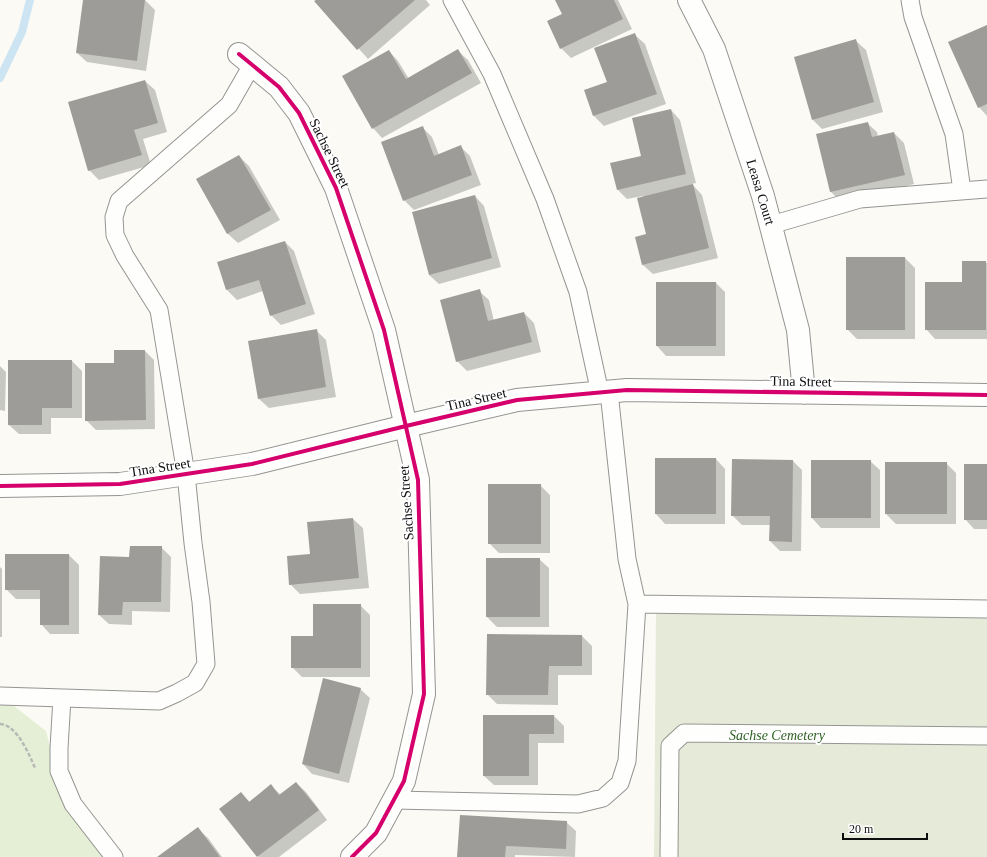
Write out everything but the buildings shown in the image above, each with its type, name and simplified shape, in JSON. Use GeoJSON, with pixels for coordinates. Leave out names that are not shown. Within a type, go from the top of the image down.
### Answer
{"type":"FeatureCollection","features":[{"type":"Feature","properties":{"kind":"street","name":"Leasa Court"},"geometry":{"type":"LineString","coordinates":[[689,0],[714,49],[764,196],[798,330],[804,393]]}},
{"type":"Feature","properties":{"kind":"street","name":"Sachse Street"},"geometry":{"type":"LineString","coordinates":[[246,59],[279,87],[299,113],[336,188],[384,330],[418,480],[424,694],[404,781],[376,833],[352,857]]}},
{"type":"Feature","properties":{"kind":"street","name":"Tina Street"},"geometry":{"type":"LineString","coordinates":[[0,486],[120,484],[252,464],[517,400],[628,390],[987,395]]}},
{"type":"Feature","properties":{"kind":"lane"},"geometry":{"type":"LineString","coordinates":[[394,800],[578,804],[603,798],[620,783],[627,760],[636,604],[627,559],[604,392],[578,292],[545,200],[492,74],[452,0]]}},
{"type":"Feature","properties":{"kind":"lane"},"geometry":{"type":"LineString","coordinates":[[910,0],[913,17],[954,134],[962,191]]}},
{"type":"Feature","properties":{"kind":"lane"},"geometry":{"type":"LineString","coordinates":[[0,696],[158,701],[195,683],[206,664],[201,602],[186,474],[158,310],[125,256],[115,235],[114,217],[119,201],[229,105],[246,59]]}},
{"type":"Feature","properties":{"kind":"lane"},"geometry":{"type":"LineString","coordinates":[[771,225],[860,198],[987,189]]}},
{"type":"Feature","properties":{"kind":"lane"},"geometry":{"type":"LineString","coordinates":[[636,604],[987,609]]}},
{"type":"Feature","properties":{"kind":"lane"},"geometry":{"type":"LineString","coordinates":[[62,698],[59,748],[60,771],[73,804],[114,857]]}},
{"type":"Feature","properties":{"kind":"lane"},"geometry":{"type":"LineString","coordinates":[[669,857],[670,746],[684,734],[987,736]]}},
{"type":"Feature","properties":{"kind":"green space","name":"Sachse Cemetery"},"geometry":{"type":"Polygon","coordinates":[[[656,611],[987,617],[987,857],[654,857],[656,611]]]}},
{"type":"Feature","properties":{"kind":"green space"},"geometry":{"type":"Polygon","coordinates":[[[0,703],[10,703],[46,731],[64,802],[104,857],[0,857],[0,703]]]}},
{"type":"Feature","properties":{"kind":"waterway"},"geometry":{"type":"LineString","coordinates":[[0,78],[22,32],[30,0]]}},
{"type":"Feature","properties":{"kind":"cycle path"},"geometry":{"type":"LineString","coordinates":[[239,54],[279,87],[299,113],[336,188],[384,330],[418,480],[424,694],[404,781],[376,833],[352,857]]}},
{"type":"Feature","properties":{"kind":"cycle path"},"geometry":{"type":"LineString","coordinates":[[0,486],[120,484],[252,464],[517,400],[627,390],[987,395]]}}]}
